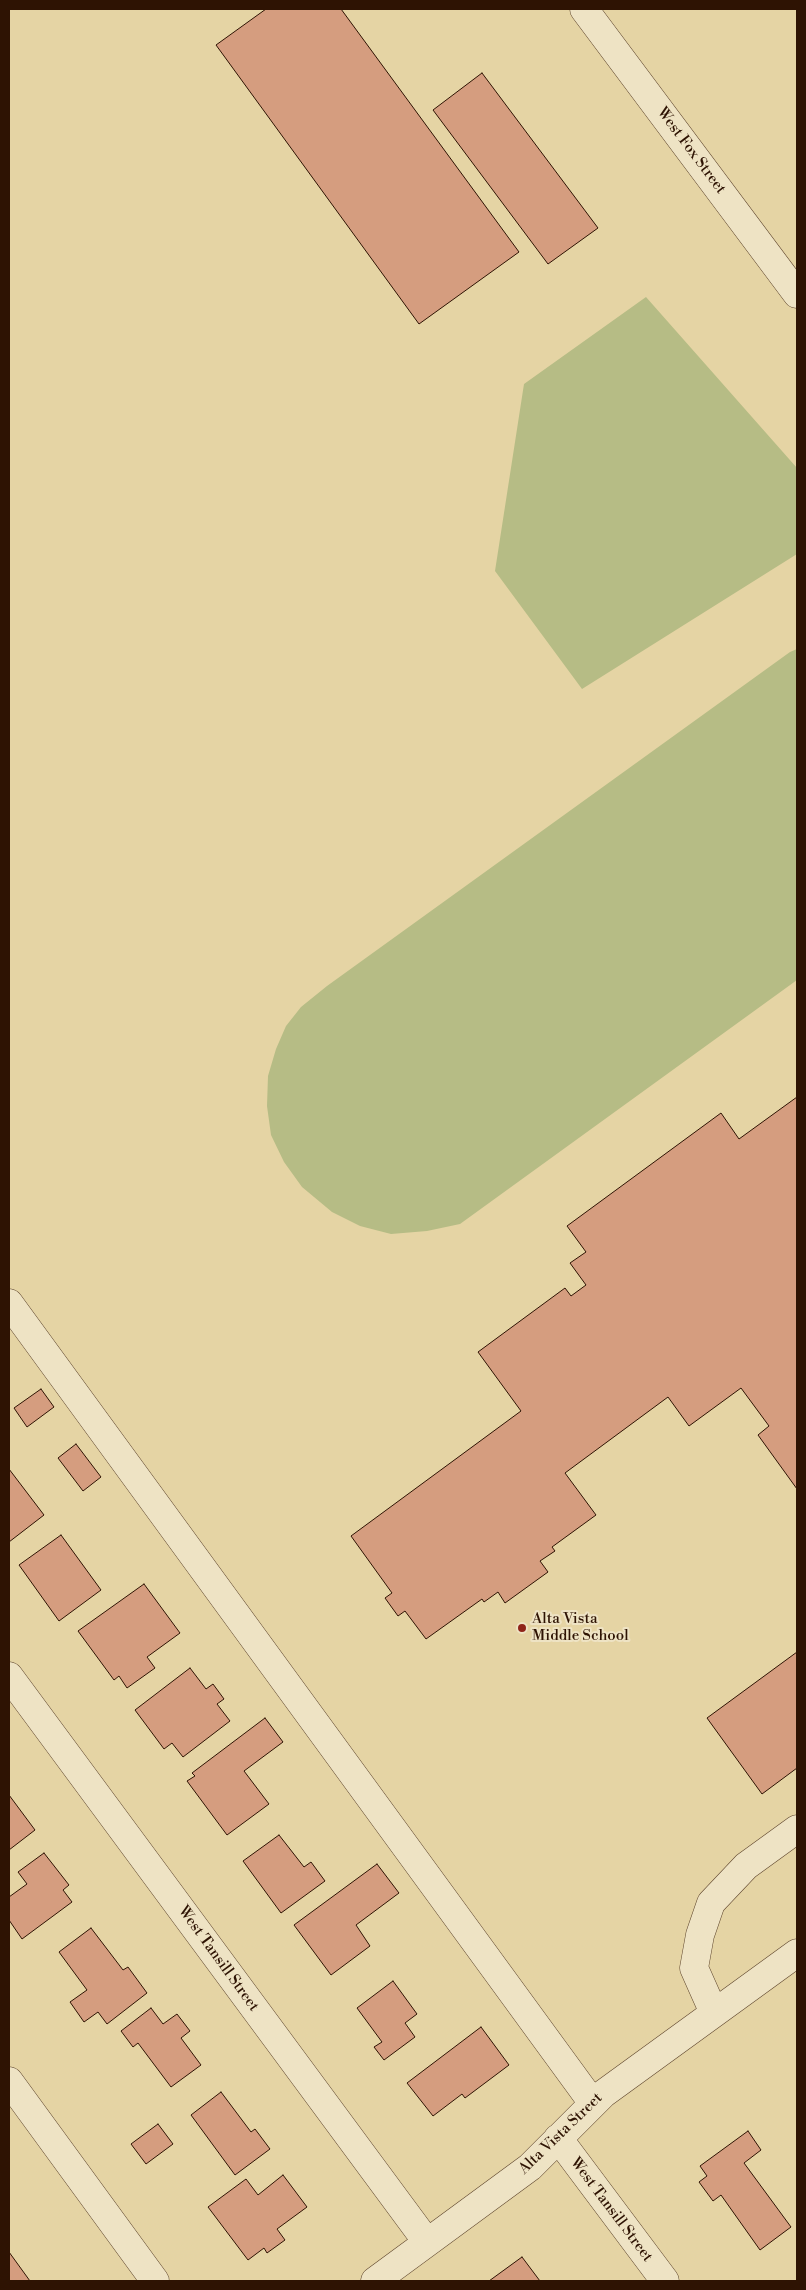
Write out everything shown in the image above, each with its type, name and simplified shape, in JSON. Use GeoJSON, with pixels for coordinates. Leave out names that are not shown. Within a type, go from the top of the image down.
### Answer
{"type":"FeatureCollection","features":[{"type":"Feature","properties":{"kind":"street","name":"West Fox Street"},"geometry":{"type":"LineString","coordinates":[[584,9],[797,294]]}},
{"type":"Feature","properties":{"kind":"street"},"geometry":{"type":"LineString","coordinates":[[9,1303],[592,2102]]}},
{"type":"Feature","properties":{"kind":"street","name":"West Tansill Street"},"geometry":{"type":"LineString","coordinates":[[9,1676],[427,2242]]}},
{"type":"Feature","properties":{"kind":"street"},"geometry":{"type":"LineString","coordinates":[[714,2013],[694,1968],[700,1935],[711,1903],[746,1866],[797,1829]]}},
{"type":"Feature","properties":{"kind":"street","name":"Alta Vista Street"},"geometry":{"type":"LineString","coordinates":[[375,2281],[530,2167],[592,2102],[797,1953]]}},
{"type":"Feature","properties":{"kind":"street"},"geometry":{"type":"LineString","coordinates":[[9,2081],[156,2281]]}},
{"type":"Feature","properties":{"kind":"street","name":"West Tansill Street"},"geometry":{"type":"LineString","coordinates":[[558,2138],[665,2281]]}},
{"type":"Feature","properties":{"kind":"green space"},"geometry":{"type":"Polygon","coordinates":[[[646,297],[797,468],[797,554],[582,689],[495,571],[524,384],[646,297]]]}},
{"type":"Feature","properties":{"kind":"green space"},"geometry":{"type":"Polygon","coordinates":[[[797,649],[797,980],[460,1224],[427,1231],[391,1234],[360,1226],[332,1212],[302,1187],[284,1162],[271,1135],[267,1106],[268,1076],[276,1049],[286,1026],[301,1007],[327,986],[790,652],[797,649]]]}},
{"type":"Feature","properties":{"kind":"building"},"geometry":{"type":"Polygon","coordinates":[[[266,9],[341,9],[519,252],[419,324],[216,45],[266,9]]]}},
{"type":"Feature","properties":{"kind":"building"},"geometry":{"type":"Polygon","coordinates":[[[482,73],[598,228],[548,264],[433,110],[482,73]]]}},
{"type":"Feature","properties":{"kind":"building"},"geometry":{"type":"Polygon","coordinates":[[[797,1097],[797,1489],[758,1435],[769,1426],[741,1388],[689,1426],[668,1397],[565,1473],[596,1515],[552,1547],[555,1551],[540,1561],[548,1572],[505,1603],[498,1592],[484,1602],[482,1599],[426,1639],[405,1611],[398,1616],[385,1598],[392,1593],[351,1536],[521,1411],[478,1352],[565,1288],[571,1296],[586,1285],[570,1263],[586,1252],[567,1226],[721,1113],[739,1139],[797,1097]]]}},
{"type":"Feature","properties":{"kind":"building"},"geometry":{"type":"Polygon","coordinates":[[[41,1389],[54,1407],[27,1427],[14,1408],[41,1389]]]}},
{"type":"Feature","properties":{"kind":"building"},"geometry":{"type":"Polygon","coordinates":[[[76,1444],[101,1477],[83,1491],[58,1458],[76,1444]]]}},
{"type":"Feature","properties":{"kind":"building"},"geometry":{"type":"Polygon","coordinates":[[[9,1469],[44,1515],[9,1542],[9,1469]]]}},
{"type":"Feature","properties":{"kind":"building"},"geometry":{"type":"Polygon","coordinates":[[[61,1535],[101,1590],[59,1621],[19,1565],[61,1535]]]}},
{"type":"Feature","properties":{"kind":"building"},"geometry":{"type":"Polygon","coordinates":[[[144,1584],[180,1633],[147,1657],[155,1668],[127,1688],[119,1676],[114,1680],[78,1631],[144,1584]]]}},
{"type":"Feature","properties":{"kind":"building"},"geometry":{"type":"Polygon","coordinates":[[[797,1652],[797,1768],[762,1794],[707,1718],[797,1652]]]}},
{"type":"Feature","properties":{"kind":"building"},"geometry":{"type":"Polygon","coordinates":[[[190,1668],[206,1689],[213,1684],[224,1699],[217,1704],[230,1721],[183,1757],[172,1743],[164,1749],[135,1710],[190,1668]]]}},
{"type":"Feature","properties":{"kind":"building"},"geometry":{"type":"Polygon","coordinates":[[[265,1718],[283,1742],[244,1771],[269,1804],[227,1835],[187,1781],[195,1776],[192,1773],[265,1718]]]}},
{"type":"Feature","properties":{"kind":"building"},"geometry":{"type":"Polygon","coordinates":[[[9,1795],[35,1830],[9,1850],[9,1795]]]}},
{"type":"Feature","properties":{"kind":"building"},"geometry":{"type":"Polygon","coordinates":[[[279,1835],[304,1867],[311,1862],[325,1881],[281,1913],[243,1861],[279,1835]]]}},
{"type":"Feature","properties":{"kind":"building"},"geometry":{"type":"Polygon","coordinates":[[[44,1853],[69,1885],[63,1890],[72,1902],[22,1939],[9,1920],[9,1897],[27,1884],[18,1872],[44,1853]]]}},
{"type":"Feature","properties":{"kind":"building"},"geometry":{"type":"Polygon","coordinates":[[[377,1864],[399,1893],[356,1925],[370,1946],[331,1975],[294,1925],[377,1864]]]}},
{"type":"Feature","properties":{"kind":"building"},"geometry":{"type":"Polygon","coordinates":[[[91,1928],[123,1970],[128,1967],[147,1993],[107,2024],[98,2012],[84,2022],[70,2002],[87,1990],[59,1952],[91,1928]]]}},
{"type":"Feature","properties":{"kind":"building"},"geometry":{"type":"Polygon","coordinates":[[[393,1981],[417,2014],[405,2023],[415,2037],[384,2060],[374,2047],[382,2042],[357,2008],[393,1981]]]}},
{"type":"Feature","properties":{"kind":"building"},"geometry":{"type":"Polygon","coordinates":[[[151,2008],[163,2024],[177,2014],[190,2031],[181,2038],[201,2065],[171,2087],[138,2043],[133,2047],[121,2031],[151,2008]]]}},
{"type":"Feature","properties":{"kind":"building"},"geometry":{"type":"Polygon","coordinates":[[[481,2027],[509,2065],[465,2098],[462,2094],[433,2116],[407,2083],[481,2027]]]}},
{"type":"Feature","properties":{"kind":"building"},"geometry":{"type":"Polygon","coordinates":[[[221,2092],[251,2132],[255,2129],[270,2149],[235,2175],[191,2115],[221,2092]]]}},
{"type":"Feature","properties":{"kind":"building"},"geometry":{"type":"Polygon","coordinates":[[[158,2124],[173,2144],[146,2164],[131,2144],[158,2124]]]}},
{"type":"Feature","properties":{"kind":"building"},"geometry":{"type":"Polygon","coordinates":[[[748,2131],[761,2150],[744,2163],[791,2227],[760,2250],[721,2195],[713,2201],[699,2182],[707,2176],[700,2166],[748,2131]]]}},
{"type":"Feature","properties":{"kind":"building"},"geometry":{"type":"Polygon","coordinates":[[[283,2175],[307,2207],[277,2229],[285,2240],[267,2253],[264,2248],[248,2260],[208,2207],[246,2179],[258,2195],[283,2175]]]}},
{"type":"Feature","properties":{"kind":"building"},"geometry":{"type":"Polygon","coordinates":[[[9,2252],[30,2281],[9,2281],[9,2252]]]}},
{"type":"Feature","properties":{"kind":"building"},"geometry":{"type":"Polygon","coordinates":[[[522,2257],[540,2281],[489,2281],[522,2257]]]}},
{"type":"Feature","properties":{"kind":"place","name":"Alta Vista Middle School"},"geometry":{"type":"Point","coordinates":[522,1628]}}]}
